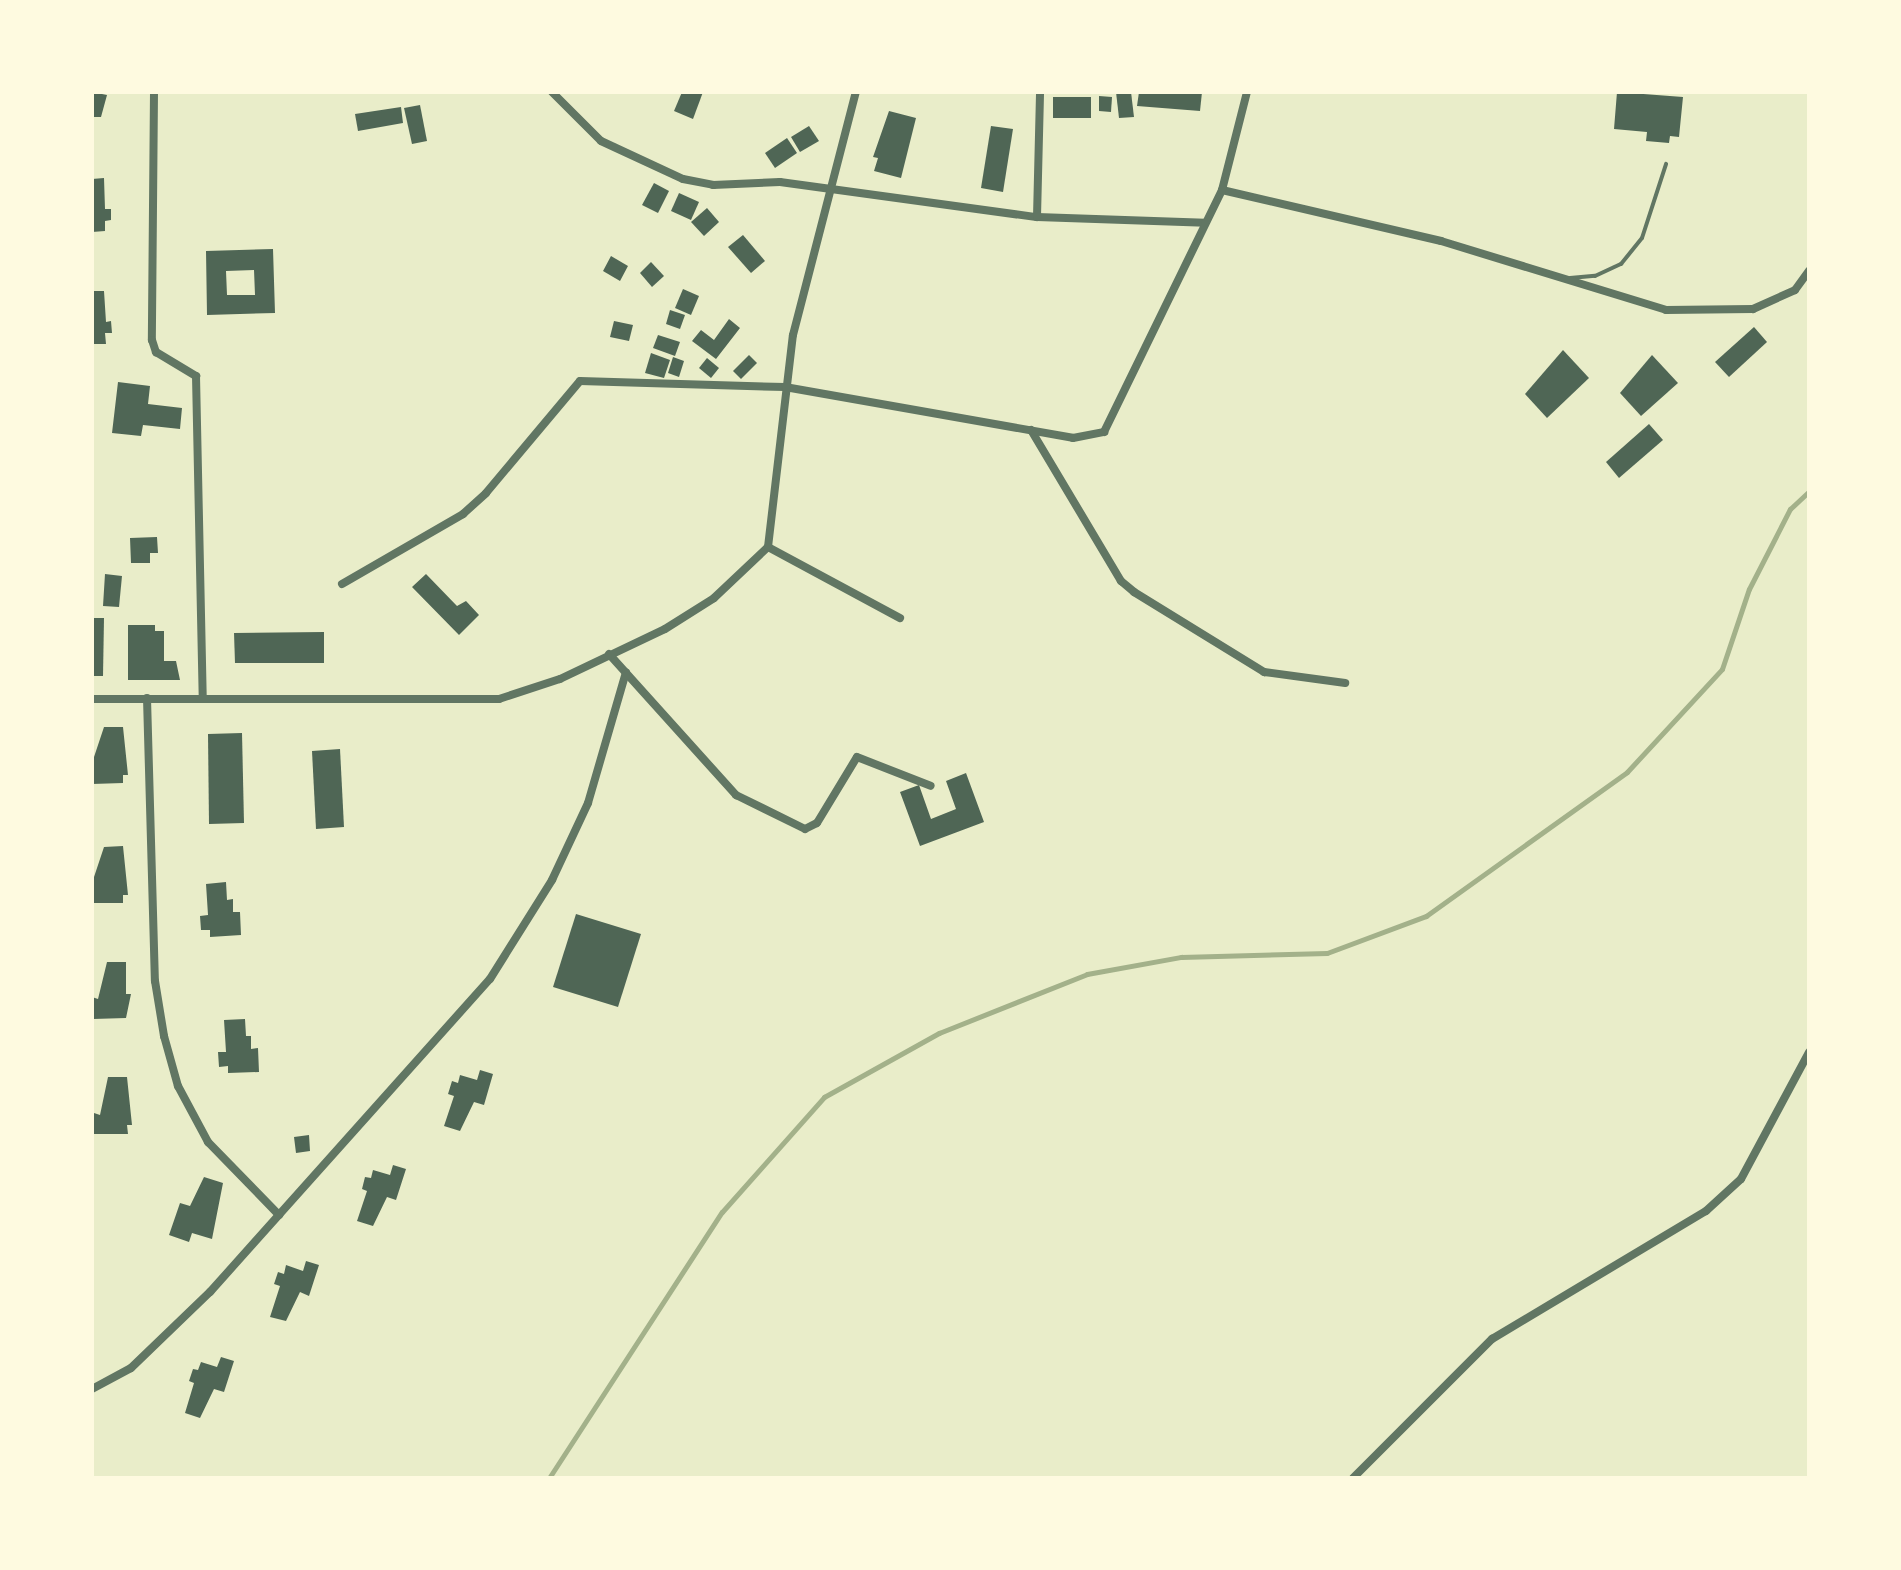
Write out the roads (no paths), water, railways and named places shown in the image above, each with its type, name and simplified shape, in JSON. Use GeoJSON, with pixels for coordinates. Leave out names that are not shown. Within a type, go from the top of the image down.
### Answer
{"type":"FeatureCollection","features":[{"type":"Feature","properties":{"kind":"street"},"geometry":{"type":"LineString","coordinates":[[154,92],[152,340],[156,352],[196,376],[203,698]]}},
{"type":"Feature","properties":{"kind":"street"},"geometry":{"type":"LineString","coordinates":[[552,92],[601,141],[683,179],[713,185],[780,182],[827,192],[1037,217],[1205,223]]}},
{"type":"Feature","properties":{"kind":"street"},"geometry":{"type":"LineString","coordinates":[[92,699],[499,699],[560,679],[665,629],[714,598],[768,547],[785,387],[827,192],[856,92]]}},
{"type":"Feature","properties":{"kind":"street"},"geometry":{"type":"LineString","coordinates":[[1037,217],[1040,92]]}},
{"type":"Feature","properties":{"kind":"street"},"geometry":{"type":"LineString","coordinates":[[342,584],[463,514],[486,493],[580,381],[785,387],[1085,438],[1104,432],[1222,190],[1247,92]]}},
{"type":"Feature","properties":{"kind":"street"},"geometry":{"type":"LineString","coordinates":[[1222,190],[1441,241],[1666,310],[1716,312],[1753,309],[1795,290],[1809,271]]}},
{"type":"Feature","properties":{"kind":"street"},"geometry":{"type":"LineString","coordinates":[[1031,430],[1121,581],[1134,592],[1264,672],[1345,683]]}},
{"type":"Feature","properties":{"kind":"street"},"geometry":{"type":"LineString","coordinates":[[768,547],[900,618]]}},
{"type":"Feature","properties":{"kind":"street"},"geometry":{"type":"LineString","coordinates":[[609,654],[736,795],[805,829],[817,823],[857,757],[931,786]]}},
{"type":"Feature","properties":{"kind":"street"},"geometry":{"type":"LineString","coordinates":[[92,1389],[110,1384],[161,1341],[279,1215],[490,979],[552,880],[588,803],[626,672]]}},
{"type":"Feature","properties":{"kind":"street"},"geometry":{"type":"LineString","coordinates":[[147,698],[155,981],[164,1036],[178,1086],[208,1142],[279,1215]]}},
{"type":"Feature","properties":{"kind":"street"},"geometry":{"type":"LineString","coordinates":[[1353,1478],[1492,1339],[1706,1211],[1741,1179],[1809,1052]]}},
{"type":"Feature","properties":{"kind":"lane"},"geometry":{"type":"LineString","coordinates":[[1567,278],[1595,276],[1621,264],[1642,238],[1666,164]]}},
{"type":"Feature","properties":{"kind":"waterway"},"geometry":{"type":"LineString","coordinates":[[549,1478],[722,1212],[824,1097],[939,1033],[1087,974],[1181,957],[1327,953],[1426,916],[1627,772],[1722,669],[1749,589],[1790,509],[1809,491]]}}]}
